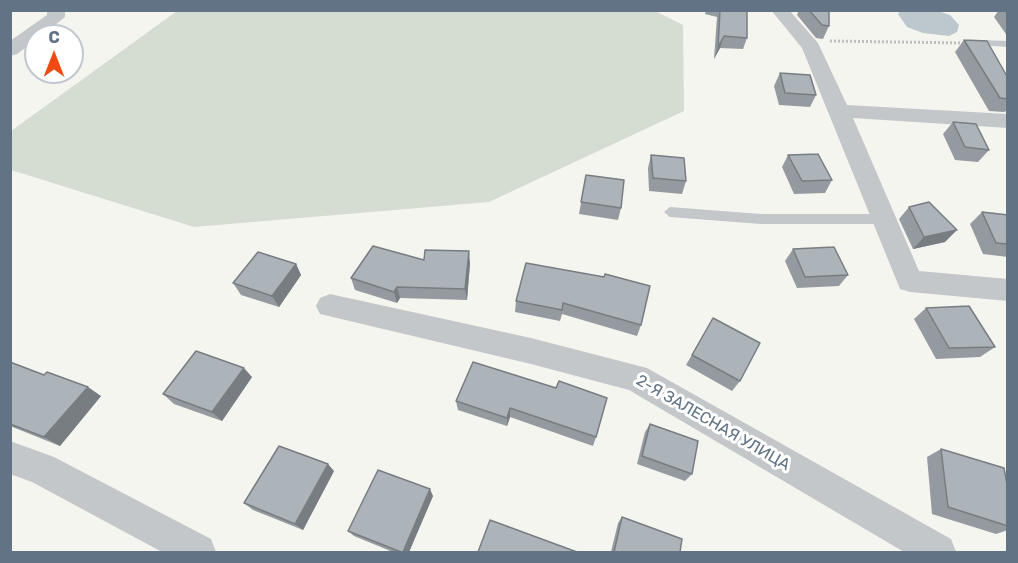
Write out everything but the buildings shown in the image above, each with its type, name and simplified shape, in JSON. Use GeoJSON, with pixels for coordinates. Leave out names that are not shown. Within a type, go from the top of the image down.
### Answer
{"type":"FeatureCollection","features":[{"type":"Feature","properties":{"kind":"street"},"geometry":{"type":"LineString","coordinates":[[10,50],[56,17],[56,10]]}},
{"type":"Feature","properties":{"kind":"street"},"geometry":{"type":"LineString","coordinates":[[779,10],[811,47],[910,281],[1008,290]]}},
{"type":"Feature","properties":{"kind":"street"},"geometry":{"type":"LineString","coordinates":[[838,111],[1008,121]]}},
{"type":"Feature","properties":{"kind":"street","name":"2-Я ЗАЛЕСНАЯ УЛИЦА"},"geometry":{"type":"LineString","coordinates":[[330,306],[531,351],[636,378],[938,552]]}},
{"type":"Feature","properties":{"kind":"street"},"geometry":{"type":"LineString","coordinates":[[10,457],[42,469],[198,552]]}},
{"type":"Feature","properties":{"kind":"lane"},"geometry":{"type":"LineString","coordinates":[[982,43],[1008,44]]}},
{"type":"Feature","properties":{"kind":"lane"},"geometry":{"type":"LineString","coordinates":[[670,212],[761,219],[884,219]]}},
{"type":"Feature","properties":{"kind":"path"},"geometry":{"type":"LineString","coordinates":[[811,47],[833,40],[982,43]]}},
{"type":"Feature","properties":{"kind":"shaded area"},"geometry":{"type":"Polygon","coordinates":[[[653,10],[683,25],[684,111],[489,202],[194,227],[11,170],[11,131],[76,84],[84,84],[84,78],[177,11],[653,10]]]}},
{"type":"Feature","properties":{"kind":"shaded area"},"geometry":{"type":"Polygon","coordinates":[[[901,10],[938,11],[950,15],[959,25],[957,32],[949,36],[923,33],[907,27],[898,14],[901,10]]]}}]}
